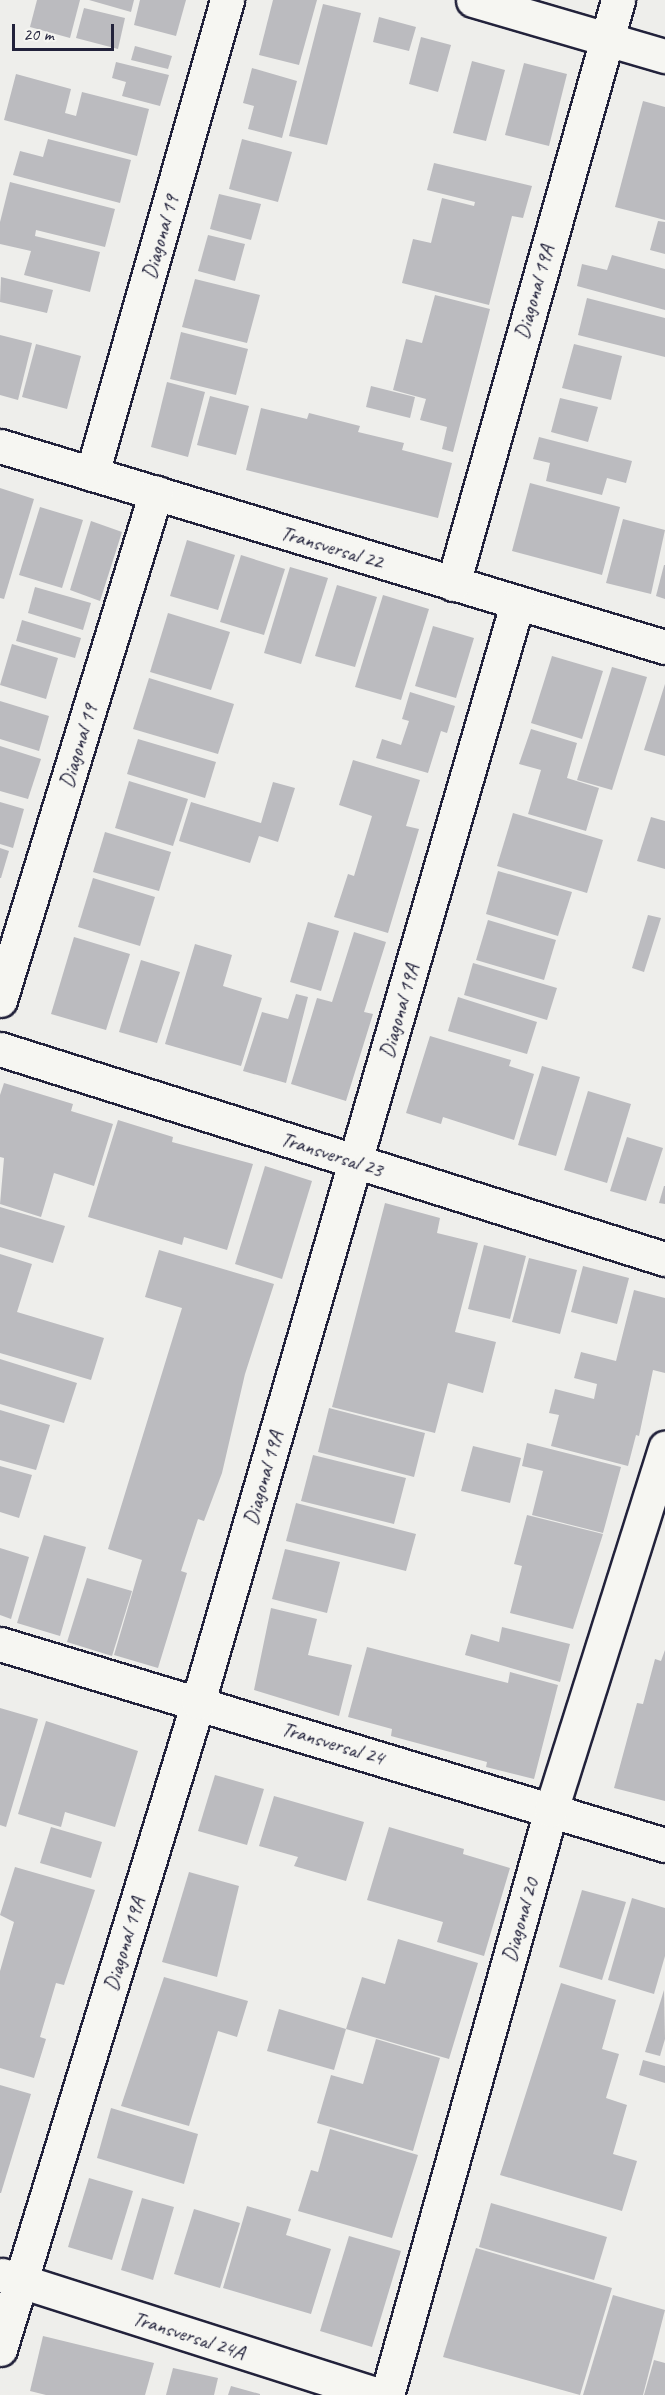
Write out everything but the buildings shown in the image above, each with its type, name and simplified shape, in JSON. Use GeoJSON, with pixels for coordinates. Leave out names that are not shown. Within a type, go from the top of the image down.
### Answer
{"type":"FeatureCollection","features":[{"type":"Feature","properties":{"kind":"street","name":"Diagonal 19"},"geometry":{"type":"LineString","coordinates":[[92,474],[227,0]]}},
{"type":"Feature","properties":{"kind":"street"},"geometry":{"type":"LineString","coordinates":[[473,0],[665,56]]}},
{"type":"Feature","properties":{"kind":"street","name":"Diagonal 19A"},"geometry":{"type":"LineString","coordinates":[[453,584],[605,39],[618,0]]}},
{"type":"Feature","properties":{"kind":"street","name":"Transversal 22"},"geometry":{"type":"LineString","coordinates":[[0,446],[665,647]]}},
{"type":"Feature","properties":{"kind":"street","name":"Diagonal 19"},"geometry":{"type":"LineString","coordinates":[[0,1000],[156,492]]}},
{"type":"Feature","properties":{"kind":"street","name":"Diagonal 19A"},"geometry":{"type":"LineString","coordinates":[[0,2349],[10,2278],[198,1702],[517,604]]}},
{"type":"Feature","properties":{"kind":"street","name":"Transversal 23"},"geometry":{"type":"LineString","coordinates":[[0,1049],[665,1259]]}},
{"type":"Feature","properties":{"kind":"street","name":"Diagonal 20"},"geometry":{"type":"LineString","coordinates":[[387,2395],[551,1810],[665,1448]]}},
{"type":"Feature","properties":{"kind":"street","name":"Transversal 24"},"geometry":{"type":"LineString","coordinates":[[0,1644],[665,1845]]}},
{"type":"Feature","properties":{"kind":"street","name":"Transversal 24A"},"geometry":{"type":"LineString","coordinates":[[10,2278],[377,2395]]}}]}
